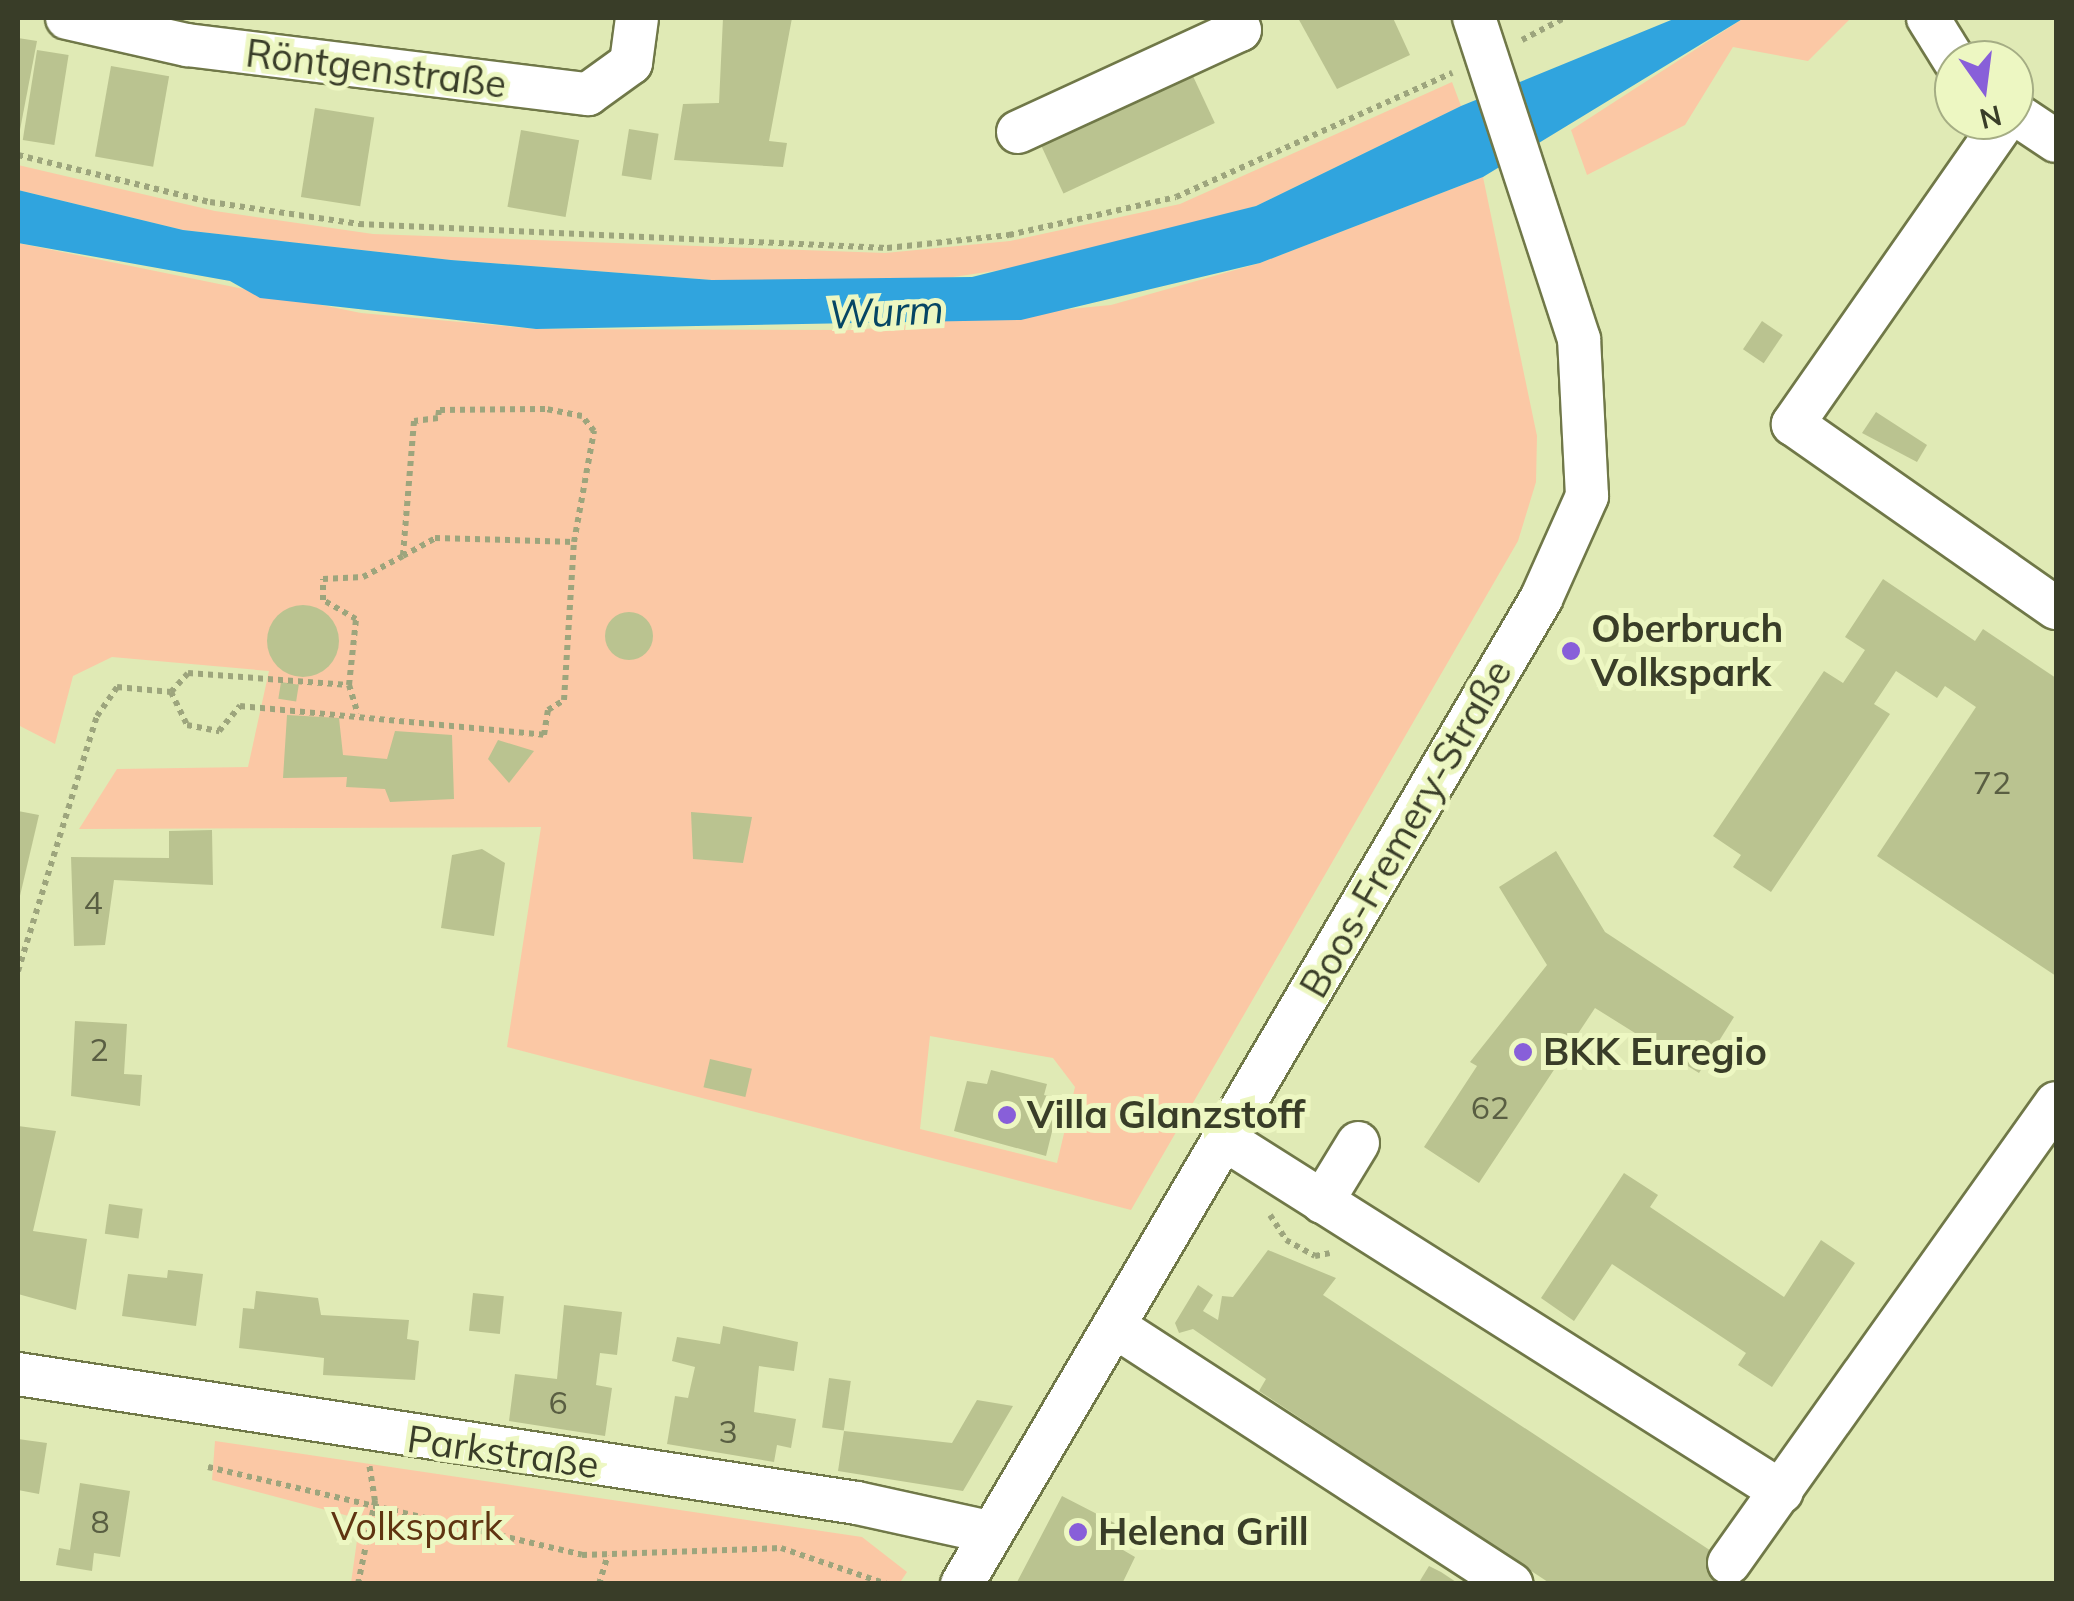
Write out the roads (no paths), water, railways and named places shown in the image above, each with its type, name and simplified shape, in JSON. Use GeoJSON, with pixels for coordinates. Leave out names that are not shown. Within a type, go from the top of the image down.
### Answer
{"type":"FeatureCollection","features":[{"type":"Feature","properties":{"kind":"street","name":"Röntgenstraße"},"geometry":{"type":"LineString","coordinates":[[68,18],[187,46],[588,94],[632,63],[638,18]]}},
{"type":"Feature","properties":{"kind":"street"},"geometry":{"type":"LineString","coordinates":[[1018,132],[1240,30],[1234,18]]}},
{"type":"Feature","properties":{"kind":"street"},"geometry":{"type":"LineString","coordinates":[[1928,18],[1942,40]]}},
{"type":"Feature","properties":{"kind":"street","name":"Boos-Fremery-Straße"},"geometry":{"type":"LineString","coordinates":[[962,1584],[989,1532],[1541,599],[1587,496],[1579,339],[1532,174],[1487,49]]}},
{"type":"Feature","properties":{"kind":"street"},"geometry":{"type":"LineString","coordinates":[[2034,126],[2056,141]]}},
{"type":"Feature","properties":{"kind":"street"},"geometry":{"type":"LineString","coordinates":[[1992,140],[1792,424],[2056,608]]}},
{"type":"Feature","properties":{"kind":"street"},"geometry":{"type":"LineString","coordinates":[[1729,1563],[2056,1103]]}},
{"type":"Feature","properties":{"kind":"street"},"geometry":{"type":"LineString","coordinates":[[1224,1140],[1782,1492]]}},
{"type":"Feature","properties":{"kind":"street"},"geometry":{"type":"LineString","coordinates":[[1322,1202],[1358,1144]]}},
{"type":"Feature","properties":{"kind":"street"},"geometry":{"type":"LineString","coordinates":[[1114,1326],[1512,1584]]}},
{"type":"Feature","properties":{"kind":"street","name":"Parkstraße"},"geometry":{"type":"LineString","coordinates":[[18,1374],[363,1432],[857,1503],[989,1532]]}},
{"type":"Feature","properties":{"kind":"water","name":"Wurm"},"geometry":{"type":"Polygon","coordinates":[[[1676,18],[1744,18],[1483,177],[1260,263],[1021,320],[536,329],[260,298],[230,281],[18,243],[18,190],[183,230],[451,260],[712,280],[972,277],[1256,206],[1461,106],[1676,18]]]}},
{"type":"Feature","properties":{"kind":"place","name":"Oberbruch Volkspark"},"geometry":{"type":"Point","coordinates":[1571,651]}},
{"type":"Feature","properties":{"kind":"place","name":"BKK Euregio"},"geometry":{"type":"Point","coordinates":[1523,1052]}},
{"type":"Feature","properties":{"kind":"place","name":"Villa Glanzstoff"},"geometry":{"type":"Point","coordinates":[1007,1115]}},
{"type":"Feature","properties":{"kind":"place","name":"Helena Grill"},"geometry":{"type":"Point","coordinates":[1078,1532]}},
{"type":"Feature","properties":{"kind":"park label","name":"Volkspark"},"geometry":{"type":"Point","coordinates":[417,1527]}}]}
